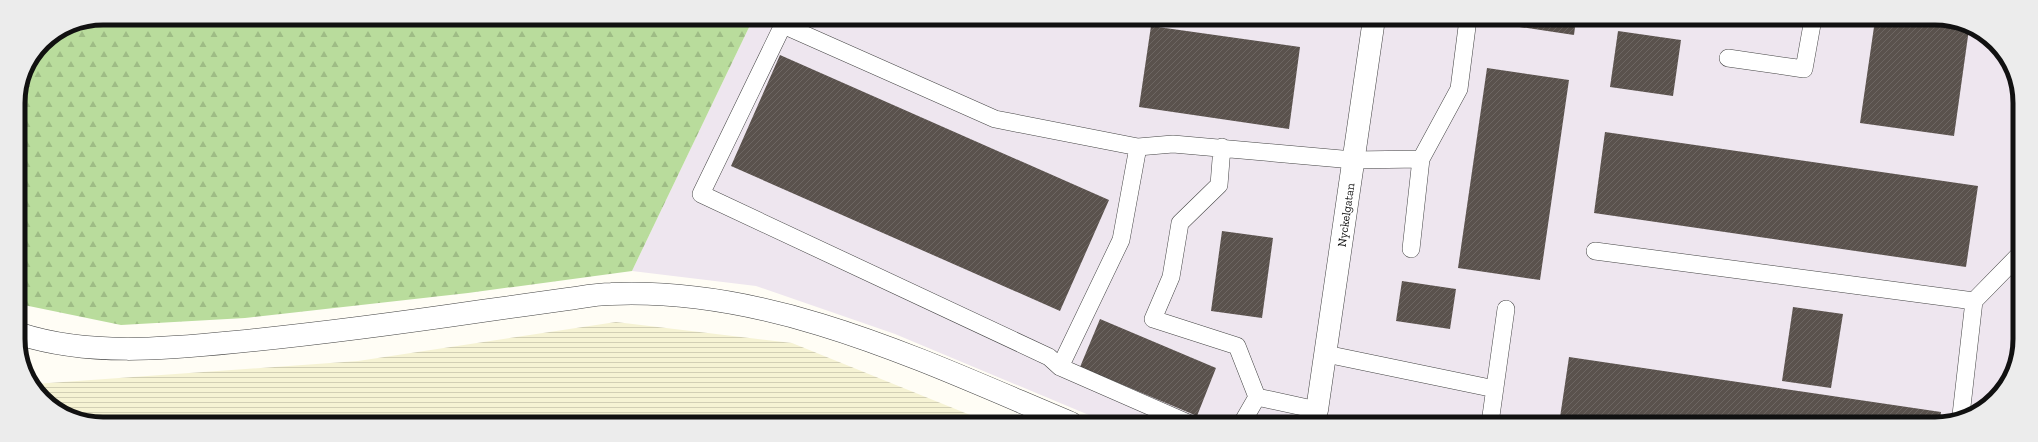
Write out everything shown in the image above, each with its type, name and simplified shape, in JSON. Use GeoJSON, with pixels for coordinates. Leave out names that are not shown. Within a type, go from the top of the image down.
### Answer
{"type":"FeatureCollection","features":[{"type":"Feature","properties":{"kind":"street","name":"Nyckelgatan"},"geometry":{"type":"LineString","coordinates":[[1317,410],[1373,25]]}},
{"type":"Feature","properties":{"kind":"street"},"geometry":{"type":"LineString","coordinates":[[25,336],[92,347],[165,349],[425,319],[609,294],[676,294],[742,304],[824,325],[908,355],[1057,417]]}},
{"type":"Feature","properties":{"kind":"lane"},"geometry":{"type":"LineString","coordinates":[[783,25],[701,194],[1048,357],[1060,367],[1174,417]]}},
{"type":"Feature","properties":{"kind":"lane"},"geometry":{"type":"LineString","coordinates":[[785,25],[995,119],[1138,147],[1173,144],[1222,147],[1353,160],[1421,159]]}},
{"type":"Feature","properties":{"kind":"lane"},"geometry":{"type":"LineString","coordinates":[[1411,249],[1421,159],[1459,89],[1467,25]]}},
{"type":"Feature","properties":{"kind":"lane"},"geometry":{"type":"LineString","coordinates":[[1728,58],[1804,69],[1812,25]]}},
{"type":"Feature","properties":{"kind":"lane"},"geometry":{"type":"LineString","coordinates":[[1060,367],[1121,240],[1138,147]]}},
{"type":"Feature","properties":{"kind":"lane"},"geometry":{"type":"LineString","coordinates":[[1222,147],[1219,185],[1180,223],[1171,277],[1154,319],[1237,346],[1257,397]]}},
{"type":"Feature","properties":{"kind":"lane"},"geometry":{"type":"LineString","coordinates":[[1595,251],[1974,301]]}},
{"type":"Feature","properties":{"kind":"lane"},"geometry":{"type":"LineString","coordinates":[[1960,413],[1974,301],[2013,261]]}},
{"type":"Feature","properties":{"kind":"lane"},"geometry":{"type":"LineString","coordinates":[[1491,417],[1506,309]]}},
{"type":"Feature","properties":{"kind":"lane"},"geometry":{"type":"LineString","coordinates":[[1326,354],[1495,389]]}},
{"type":"Feature","properties":{"kind":"lane"},"geometry":{"type":"LineString","coordinates":[[1257,397],[1317,410]]}},
{"type":"Feature","properties":{"kind":"lane"},"geometry":{"type":"LineString","coordinates":[[1245,417],[1257,397]]}},
{"type":"Feature","properties":{"kind":"shaded area"},"geometry":{"type":"Polygon","coordinates":[[[750,25],[1940,25],[1960,29],[1969,33],[1990,48],[1997,56],[2007,73],[2012,93],[2013,339],[2009,364],[1997,386],[1982,401],[1965,411],[1945,416],[1094,417],[895,334],[756,286],[632,271],[750,25]]]}},
{"type":"Feature","properties":{"kind":"shaded area"},"geometry":{"type":"Polygon","coordinates":[[[616,322],[792,343],[975,417],[103,417],[78,413],[69,409],[56,401],[39,384],[358,361],[616,322]]]}},
{"type":"Feature","properties":{"kind":"green space"},"geometry":{"type":"Polygon","coordinates":[[[103,25],[750,25],[632,271],[468,293],[245,318],[121,325],[25,305],[25,98],[31,73],[41,56],[52,44],[69,33],[78,29],[103,25]]]}},
{"type":"Feature","properties":{"kind":"building"},"geometry":{"type":"Polygon","coordinates":[[[1506,25],[1575,25],[1574,35],[1506,25]]]}},
{"type":"Feature","properties":{"kind":"building"},"geometry":{"type":"Polygon","coordinates":[[[1874,25],[1940,25],[1960,29],[1968,33],[1954,136],[1860,123],[1874,25]]]}},
{"type":"Feature","properties":{"kind":"building"},"geometry":{"type":"Polygon","coordinates":[[[1151,26],[1300,47],[1289,129],[1139,107],[1151,26]]]}},
{"type":"Feature","properties":{"kind":"building"},"geometry":{"type":"Polygon","coordinates":[[[1618,31],[1681,40],[1673,96],[1610,87],[1618,31]]]}},
{"type":"Feature","properties":{"kind":"building"},"geometry":{"type":"Polygon","coordinates":[[[780,55],[1109,200],[1060,311],[731,166],[780,55]]]}},
{"type":"Feature","properties":{"kind":"building"},"geometry":{"type":"Polygon","coordinates":[[[1487,68],[1569,80],[1540,280],[1458,268],[1487,68]]]}},
{"type":"Feature","properties":{"kind":"building"},"geometry":{"type":"Polygon","coordinates":[[[1605,132],[1978,186],[1966,267],[1594,213],[1605,132]]]}},
{"type":"Feature","properties":{"kind":"building"},"geometry":{"type":"Polygon","coordinates":[[[1222,231],[1273,238],[1262,318],[1211,311],[1222,231]]]}},
{"type":"Feature","properties":{"kind":"building"},"geometry":{"type":"Polygon","coordinates":[[[1402,281],[1456,289],[1450,329],[1396,321],[1402,281]]]}},
{"type":"Feature","properties":{"kind":"building"},"geometry":{"type":"Polygon","coordinates":[[[1793,307],[1843,314],[1831,388],[1782,381],[1793,307]]]}},
{"type":"Feature","properties":{"kind":"building"},"geometry":{"type":"Polygon","coordinates":[[[1100,319],[1216,368],[1197,416],[1080,367],[1100,319]]]}},
{"type":"Feature","properties":{"kind":"building"},"geometry":{"type":"Polygon","coordinates":[[[1569,357],[1941,412],[1940,416],[1935,417],[1560,417],[1569,357]]]}}]}
